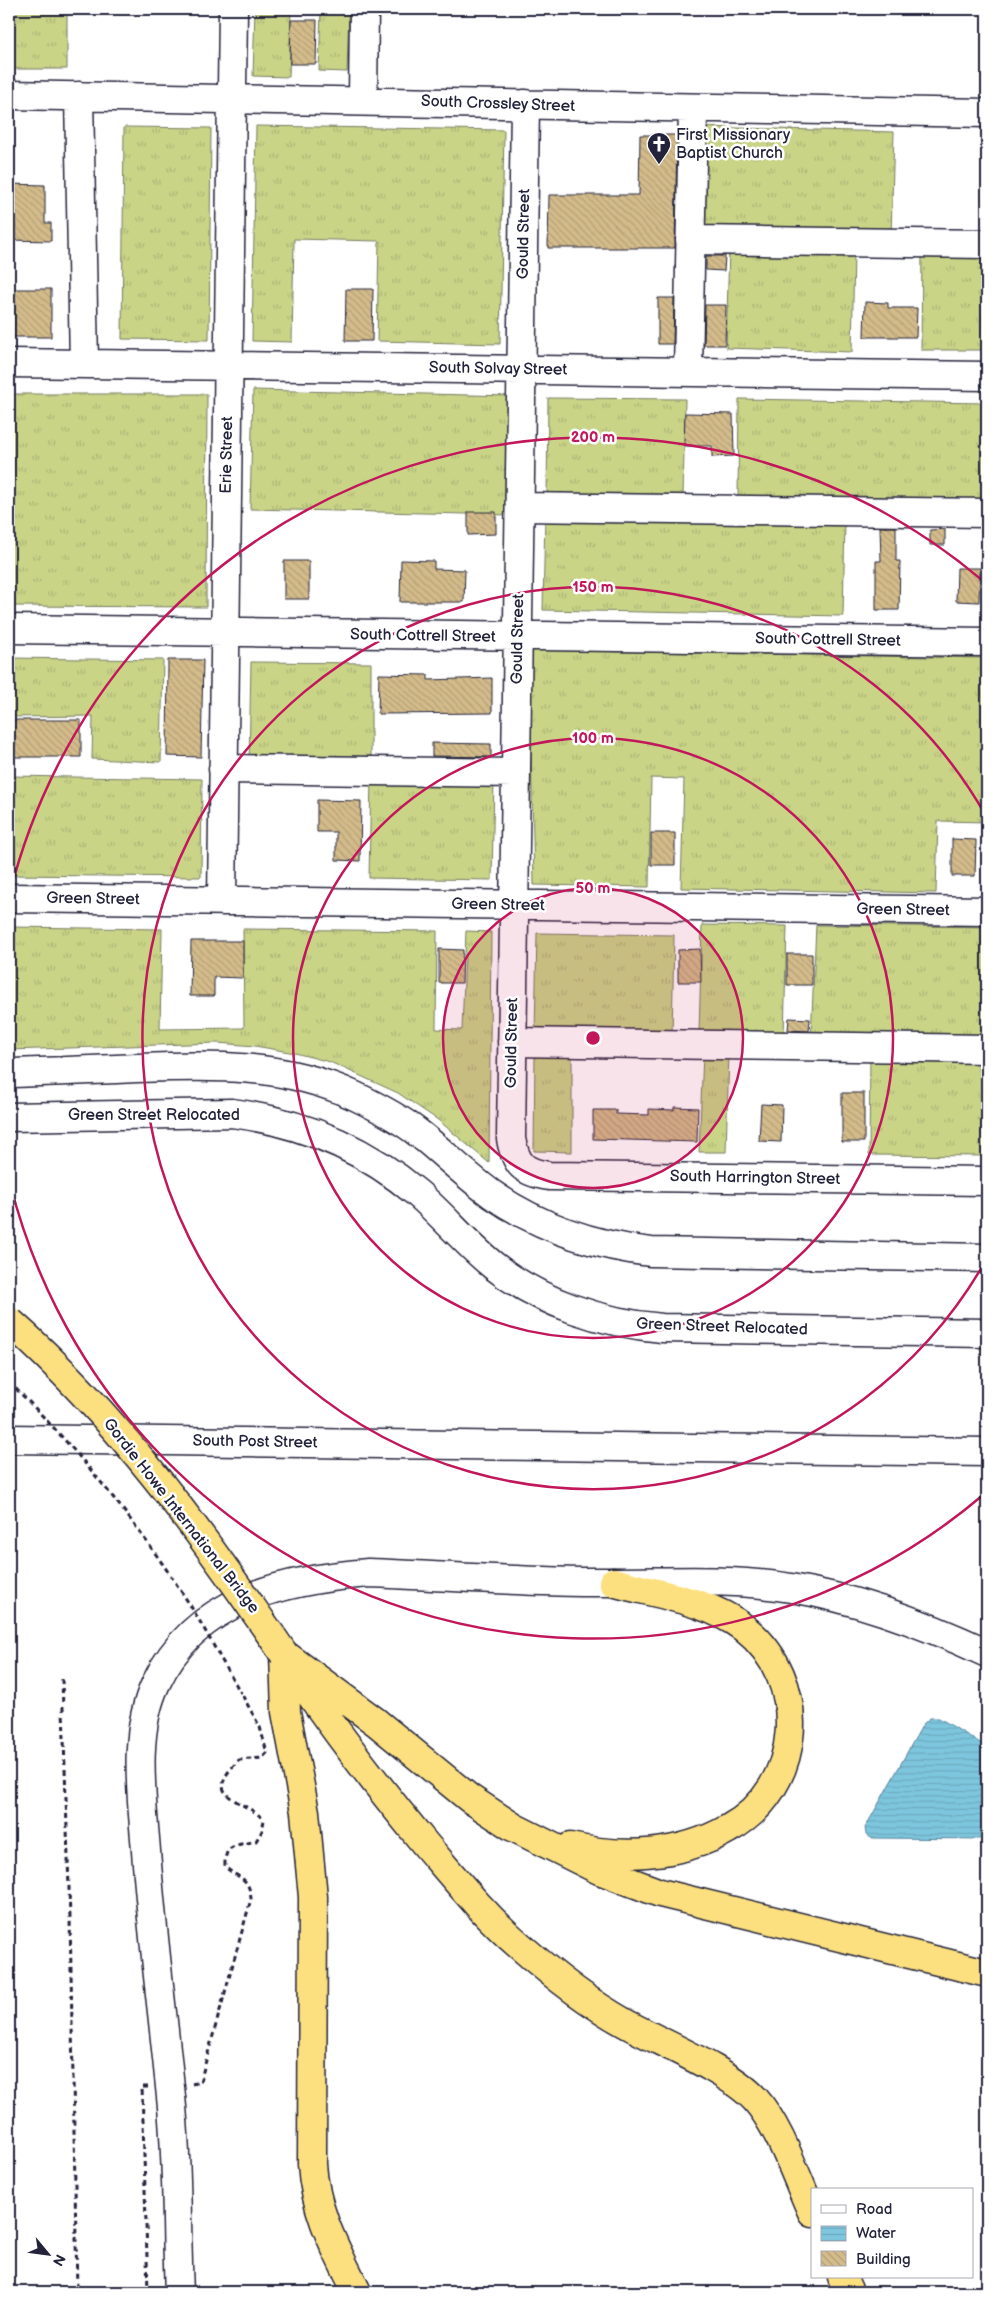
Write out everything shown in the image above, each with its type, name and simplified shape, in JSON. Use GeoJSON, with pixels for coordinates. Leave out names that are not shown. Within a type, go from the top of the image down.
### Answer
{"type":"FeatureCollection","features":[{"type":"Feature","properties":{"kind":"highway","name":"Gordie Howe International Bridge"},"geometry":{"type":"LineString","coordinates":[[9,1321],[63,1372],[145,1464],[222,1564],[328,1719],[376,1785],[468,1894],[501,1929],[566,1984],[606,2013],[735,2083],[754,2098],[775,2131],[811,2210]]}},
{"type":"Feature","properties":{"kind":"highway"},"geometry":{"type":"LineString","coordinates":[[529,1836],[578,1849],[631,1854],[673,1850],[697,1843],[730,1829],[749,1814],[776,1778],[786,1754],[790,1722],[787,1690],[776,1666],[757,1639],[730,1619],[703,1607],[613,1582]]}},
{"type":"Feature","properties":{"kind":"highway"},"geometry":{"type":"LineString","coordinates":[[284,1654],[376,1722],[446,1780],[529,1836],[599,1870],[660,1893],[987,1973]]}},
{"type":"Feature","properties":{"kind":"highway"},"geometry":{"type":"LineString","coordinates":[[284,1654],[286,1712],[305,1812],[313,1888],[314,2191],[323,2220],[357,2292]]}},
{"type":"Feature","properties":{"kind":"highway"},"geometry":{"type":"LineString","coordinates":[[842,2278],[849,2292]]}},
{"type":"Feature","properties":{"kind":"street","name":"Erie Street"},"geometry":{"type":"LineString","coordinates":[[222,901],[233,9]]}},
{"type":"Feature","properties":{"kind":"street"},"geometry":{"type":"LineString","coordinates":[[363,100],[364,9]]}},
{"type":"Feature","properties":{"kind":"street","name":"South Crossley Street"},"geometry":{"type":"LineString","coordinates":[[9,95],[363,100],[693,109],[987,113]]}},
{"type":"Feature","properties":{"kind":"street"},"geometry":{"type":"LineString","coordinates":[[79,96],[84,364]]}},
{"type":"Feature","properties":{"kind":"street","name":"Gould Street"},"geometry":{"type":"LineString","coordinates":[[524,1169],[516,1158],[511,1139],[525,104]]}},
{"type":"Feature","properties":{"kind":"street"},"geometry":{"type":"LineString","coordinates":[[688,372],[693,109]]}},
{"type":"Feature","properties":{"kind":"street"},"geometry":{"type":"LineString","coordinates":[[690,240],[987,244]]}},
{"type":"Feature","properties":{"kind":"street","name":"South Solvay Street"},"geometry":{"type":"LineString","coordinates":[[9,363],[987,376]]}},
{"type":"Feature","properties":{"kind":"street"},"geometry":{"type":"LineString","coordinates":[[520,506],[987,513]]}},
{"type":"Feature","properties":{"kind":"street","name":"South Cottrell Street"},"geometry":{"type":"LineString","coordinates":[[9,629],[987,642]]}},
{"type":"Feature","properties":{"kind":"street"},"geometry":{"type":"LineString","coordinates":[[223,769],[516,773]]}},
{"type":"Feature","properties":{"kind":"street","name":"Green Street"},"geometry":{"type":"LineString","coordinates":[[9,898],[987,911]]}},
{"type":"Feature","properties":{"kind":"street"},"geometry":{"type":"LineString","coordinates":[[512,1042],[987,1049]]}},
{"type":"Feature","properties":{"kind":"street"},"geometry":{"type":"LineString","coordinates":[[9,1073],[208,1065],[257,1068],[297,1076],[337,1089],[400,1120],[493,1195],[529,1217],[568,1235],[611,1246],[651,1252],[987,1258]]}},
{"type":"Feature","properties":{"kind":"street","name":"Green Street Relocated"},"geometry":{"type":"LineString","coordinates":[[9,1117],[232,1113],[259,1116],[311,1131],[348,1147],[391,1174],[418,1194],[480,1255],[510,1277],[551,1299],[610,1321],[676,1329],[987,1333]]}},
{"type":"Feature","properties":{"kind":"street","name":"South Harrington Street"},"geometry":{"type":"LineString","coordinates":[[524,1169],[549,1176],[987,1181]]}},
{"type":"Feature","properties":{"kind":"street","name":"South Post Street"},"geometry":{"type":"LineString","coordinates":[[9,1439],[987,1452]]}},
{"type":"Feature","properties":{"kind":"street"},"geometry":{"type":"LineString","coordinates":[[179,2292],[172,2100],[150,1897],[142,1775],[145,1718],[151,1695],[163,1671],[183,1642],[198,1626],[228,1605],[259,1593],[328,1577],[368,1573],[613,1582],[712,1581],[755,1584],[813,1592],[891,1614],[987,1653]]}},
{"type":"Feature","properties":{"kind":"path"},"geometry":{"type":"LineString","coordinates":[[9,1382],[81,1459],[145,1538],[190,1606],[260,1727],[267,1746],[267,1753],[262,1758],[238,1760],[224,1778],[223,1789],[229,1799],[255,1810],[264,1820],[262,1831],[256,1841],[231,1847],[224,1855],[225,1868],[243,1878],[250,1885],[251,1899],[200,2082],[187,2084]]}},
{"type":"Feature","properties":{"kind":"path"},"geometry":{"type":"LineString","coordinates":[[62,1680],[70,1928],[77,2292]]}},
{"type":"Feature","properties":{"kind":"path"},"geometry":{"type":"LineString","coordinates":[[148,2292],[142,2087],[154,2086]]}},
{"type":"Feature","properties":{"kind":"green space"},"geometry":{"type":"Polygon","coordinates":[[[9,9],[67,9],[67,69],[9,69],[9,9]]]}},
{"type":"Feature","properties":{"kind":"green space"},"geometry":{"type":"Polygon","coordinates":[[[255,9],[291,9],[289,77],[253,76],[255,9]]]}},
{"type":"Feature","properties":{"kind":"green space"},"geometry":{"type":"Polygon","coordinates":[[[321,9],[349,9],[347,72],[319,71],[321,9]]]}},
{"type":"Feature","properties":{"kind":"green space"},"geometry":{"type":"Polygon","coordinates":[[[256,126],[504,130],[500,344],[377,341],[379,241],[294,239],[292,342],[252,341],[256,126]]]}},
{"type":"Feature","properties":{"kind":"green space"},"geometry":{"type":"Polygon","coordinates":[[[124,127],[211,128],[209,340],[122,339],[124,127]]]}},
{"type":"Feature","properties":{"kind":"green space"},"geometry":{"type":"Polygon","coordinates":[[[698,127],[894,132],[891,236],[695,231],[698,127]]]}},
{"type":"Feature","properties":{"kind":"green space"},"geometry":{"type":"Polygon","coordinates":[[[729,249],[854,252],[852,352],[726,348],[729,249]]]}},
{"type":"Feature","properties":{"kind":"green space"},"geometry":{"type":"Polygon","coordinates":[[[922,251],[987,252],[987,350],[921,350],[922,251]]]}},
{"type":"Feature","properties":{"kind":"green space"},"geometry":{"type":"Polygon","coordinates":[[[253,390],[513,396],[510,515],[250,509],[253,390]]]}},
{"type":"Feature","properties":{"kind":"green space"},"geometry":{"type":"Polygon","coordinates":[[[9,394],[207,394],[206,607],[9,606],[9,394]]]}},
{"type":"Feature","properties":{"kind":"green space"},"geometry":{"type":"Polygon","coordinates":[[[548,398],[685,399],[683,499],[547,498],[548,398]]]}},
{"type":"Feature","properties":{"kind":"green space"},"geometry":{"type":"Polygon","coordinates":[[[739,399],[985,403],[983,500],[738,497],[739,399]]]}},
{"type":"Feature","properties":{"kind":"green space"},"geometry":{"type":"Polygon","coordinates":[[[545,514],[845,520],[843,616],[543,610],[545,514]]]}},
{"type":"Feature","properties":{"kind":"green space"},"geometry":{"type":"Polygon","coordinates":[[[529,650],[987,658],[987,822],[938,821],[936,893],[681,888],[684,779],[651,778],[649,887],[534,885],[529,650]]]}},
{"type":"Feature","properties":{"kind":"green space"},"geometry":{"type":"Polygon","coordinates":[[[9,658],[163,660],[161,762],[92,759],[93,716],[9,717],[9,658]]]}},
{"type":"Feature","properties":{"kind":"green space"},"geometry":{"type":"Polygon","coordinates":[[[251,662],[371,663],[371,765],[249,764],[251,662]]]}},
{"type":"Feature","properties":{"kind":"green space"},"geometry":{"type":"Polygon","coordinates":[[[9,776],[202,779],[201,877],[9,875],[9,776]]]}},
{"type":"Feature","properties":{"kind":"green space"},"geometry":{"type":"Polygon","coordinates":[[[371,776],[494,778],[492,880],[369,878],[371,776]]]}},
{"type":"Feature","properties":{"kind":"green space"},"geometry":{"type":"Polygon","coordinates":[[[702,925],[787,926],[784,1036],[699,1034],[702,925]]]}},
{"type":"Feature","properties":{"kind":"green space"},"geometry":{"type":"Polygon","coordinates":[[[816,925],[987,927],[987,1039],[811,1037],[816,925]]]}},
{"type":"Feature","properties":{"kind":"green space"},"geometry":{"type":"Polygon","coordinates":[[[9,927],[162,929],[160,1029],[244,1028],[243,929],[437,931],[436,1029],[462,1030],[466,931],[491,932],[489,1163],[438,1120],[398,1093],[330,1062],[295,1053],[255,1046],[217,1043],[9,1050],[9,927]]]}},
{"type":"Feature","properties":{"kind":"green space"},"geometry":{"type":"Polygon","coordinates":[[[537,933],[674,935],[672,1037],[535,1035],[537,933]]]}},
{"type":"Feature","properties":{"kind":"green space"},"geometry":{"type":"Polygon","coordinates":[[[535,1053],[572,1053],[572,1152],[534,1151],[535,1053]]]}},
{"type":"Feature","properties":{"kind":"green space"},"geometry":{"type":"Polygon","coordinates":[[[703,1053],[729,1054],[726,1152],[699,1152],[703,1053]]]}},
{"type":"Feature","properties":{"kind":"green space"},"geometry":{"type":"Polygon","coordinates":[[[870,1055],[987,1055],[987,1156],[869,1155],[870,1055]]]}},
{"type":"Feature","properties":{"kind":"water"},"geometry":{"type":"Polygon","coordinates":[[[930,1718],[939,1718],[987,1747],[987,1839],[871,1838],[866,1834],[865,1828],[923,1724],[930,1718]]]}},
{"type":"Feature","properties":{"kind":"building"},"geometry":{"type":"Polygon","coordinates":[[[291,20],[317,20],[316,64],[290,64],[291,20]]]}},
{"type":"Feature","properties":{"kind":"building","name":"First Missionary Baptist Church"},"geometry":{"type":"Polygon","coordinates":[[[640,135],[677,135],[675,248],[548,248],[549,195],[639,195],[640,135]]]}},
{"type":"Feature","properties":{"kind":"building"},"geometry":{"type":"Polygon","coordinates":[[[9,184],[45,185],[45,223],[51,223],[51,241],[9,240],[9,184]]]}},
{"type":"Feature","properties":{"kind":"building"},"geometry":{"type":"Polygon","coordinates":[[[706,256],[725,256],[724,271],[706,270],[706,256]]]}},
{"type":"Feature","properties":{"kind":"building"},"geometry":{"type":"Polygon","coordinates":[[[9,289],[51,289],[51,337],[9,337],[9,289]]]}},
{"type":"Feature","properties":{"kind":"building"},"geometry":{"type":"Polygon","coordinates":[[[346,289],[373,289],[372,341],[345,341],[346,289]]]}},
{"type":"Feature","properties":{"kind":"building"},"geometry":{"type":"Polygon","coordinates":[[[658,298],[674,298],[673,344],[658,344],[658,298]]]}},
{"type":"Feature","properties":{"kind":"building"},"geometry":{"type":"Polygon","coordinates":[[[865,302],[888,303],[888,308],[917,308],[916,337],[864,337],[865,302]]]}},
{"type":"Feature","properties":{"kind":"building"},"geometry":{"type":"Polygon","coordinates":[[[705,305],[726,305],[725,345],[704,345],[705,305]]]}},
{"type":"Feature","properties":{"kind":"building"},"geometry":{"type":"Polygon","coordinates":[[[685,413],[733,414],[734,456],[712,457],[712,446],[684,446],[685,413]]]}},
{"type":"Feature","properties":{"kind":"building"},"geometry":{"type":"Polygon","coordinates":[[[468,512],[496,512],[496,534],[468,535],[468,512]]]}},
{"type":"Feature","properties":{"kind":"building"},"geometry":{"type":"Polygon","coordinates":[[[880,527],[896,527],[896,561],[900,561],[899,610],[876,610],[876,561],[881,561],[880,527]]]}},
{"type":"Feature","properties":{"kind":"building"},"geometry":{"type":"Polygon","coordinates":[[[945,529],[945,545],[930,545],[930,530],[945,529]]]}},
{"type":"Feature","properties":{"kind":"building"},"geometry":{"type":"Polygon","coordinates":[[[401,560],[434,561],[434,569],[465,570],[464,602],[400,602],[401,560]]]}},
{"type":"Feature","properties":{"kind":"building"},"geometry":{"type":"Polygon","coordinates":[[[284,561],[309,561],[309,599],[284,599],[284,561]]]}},
{"type":"Feature","properties":{"kind":"building"},"geometry":{"type":"Polygon","coordinates":[[[957,568],[980,568],[979,602],[956,601],[957,568]]]}},
{"type":"Feature","properties":{"kind":"building"},"geometry":{"type":"Polygon","coordinates":[[[168,660],[203,660],[201,757],[167,756],[168,660]]]}},
{"type":"Feature","properties":{"kind":"building"},"geometry":{"type":"Polygon","coordinates":[[[379,674],[428,675],[428,680],[492,678],[492,713],[378,714],[379,674]]]}},
{"type":"Feature","properties":{"kind":"building"},"geometry":{"type":"Polygon","coordinates":[[[9,720],[81,720],[81,757],[9,757],[9,720]]]}},
{"type":"Feature","properties":{"kind":"building"},"geometry":{"type":"Polygon","coordinates":[[[432,743],[491,744],[491,757],[432,756],[432,743]]]}},
{"type":"Feature","properties":{"kind":"building"},"geometry":{"type":"Polygon","coordinates":[[[317,800],[361,801],[360,861],[336,860],[336,832],[317,832],[317,800]]]}},
{"type":"Feature","properties":{"kind":"building"},"geometry":{"type":"Polygon","coordinates":[[[651,833],[675,833],[675,865],[651,865],[651,833]]]}},
{"type":"Feature","properties":{"kind":"building"},"geometry":{"type":"Polygon","coordinates":[[[952,839],[976,840],[975,876],[952,876],[952,839]]]}},
{"type":"Feature","properties":{"kind":"building"},"geometry":{"type":"Polygon","coordinates":[[[191,941],[243,941],[243,978],[214,977],[214,996],[190,996],[191,941]]]}},
{"type":"Feature","properties":{"kind":"building"},"geometry":{"type":"Polygon","coordinates":[[[439,949],[463,950],[462,983],[439,983],[439,949]]]}},
{"type":"Feature","properties":{"kind":"building"},"geometry":{"type":"Polygon","coordinates":[[[700,949],[701,982],[678,982],[678,950],[700,949]]]}},
{"type":"Feature","properties":{"kind":"building"},"geometry":{"type":"Polygon","coordinates":[[[787,954],[812,954],[812,985],[787,985],[787,954]]]}},
{"type":"Feature","properties":{"kind":"building"},"geometry":{"type":"Polygon","coordinates":[[[789,1018],[810,1019],[809,1031],[788,1030],[789,1018]]]}},
{"type":"Feature","properties":{"kind":"building"},"geometry":{"type":"Polygon","coordinates":[[[842,1093],[864,1093],[864,1142],[842,1142],[842,1093]]]}},
{"type":"Feature","properties":{"kind":"building"},"geometry":{"type":"Polygon","coordinates":[[[761,1104],[782,1105],[781,1142],[759,1141],[761,1104]]]}},
{"type":"Feature","properties":{"kind":"building"},"geometry":{"type":"Polygon","coordinates":[[[674,1107],[698,1108],[697,1142],[593,1139],[593,1110],[616,1110],[616,1114],[649,1115],[649,1109],[674,1110],[674,1107]]]}},
{"type":"Feature","properties":{"kind":"place","name":"First Missionary Baptist Church"},"geometry":{"type":"Point","coordinates":[659,165]}}]}
